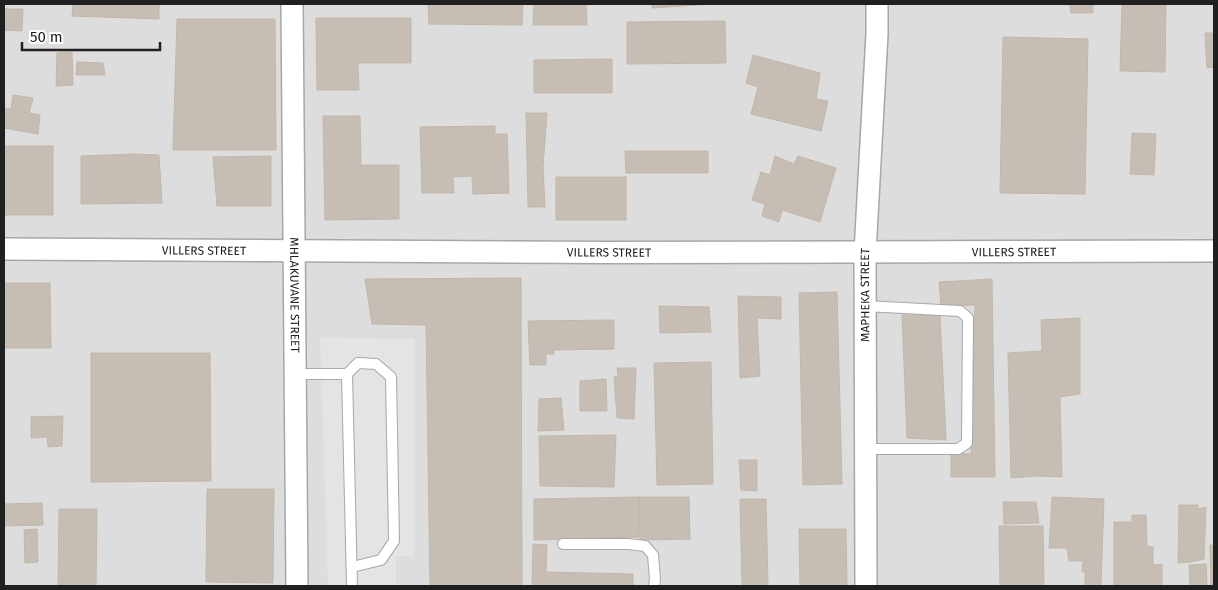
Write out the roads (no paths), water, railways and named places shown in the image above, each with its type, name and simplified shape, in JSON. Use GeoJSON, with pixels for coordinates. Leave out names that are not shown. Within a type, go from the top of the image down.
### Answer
{"type":"FeatureCollection","features":[{"type":"Feature","properties":{"kind":"street","name":"MHLAKUVANE STREET"},"geometry":{"type":"LineString","coordinates":[[292,4],[296,252],[297,586]]}},
{"type":"Feature","properties":{"kind":"street","name":"MAPHEKA STREET"},"geometry":{"type":"LineString","coordinates":[[866,586],[865,253],[877,34],[876,4]]}},
{"type":"Feature","properties":{"kind":"street","name":"VILLERS STREET"},"geometry":{"type":"LineString","coordinates":[[4,249],[296,252],[865,253],[1214,251]]}},
{"type":"Feature","properties":{"kind":"lane"},"geometry":{"type":"LineString","coordinates":[[865,306],[960,311],[968,318],[966,443],[958,449],[866,449]]}},
{"type":"Feature","properties":{"kind":"lane"},"geometry":{"type":"LineString","coordinates":[[296,374],[347,374],[358,363],[376,364],[391,377],[394,542],[381,560],[352,568]]}},
{"type":"Feature","properties":{"kind":"lane"},"geometry":{"type":"LineString","coordinates":[[347,374],[352,586]]}},
{"type":"Feature","properties":{"kind":"lane"},"geometry":{"type":"LineString","coordinates":[[563,544],[628,544],[645,546],[653,555],[654,586]]}}]}
